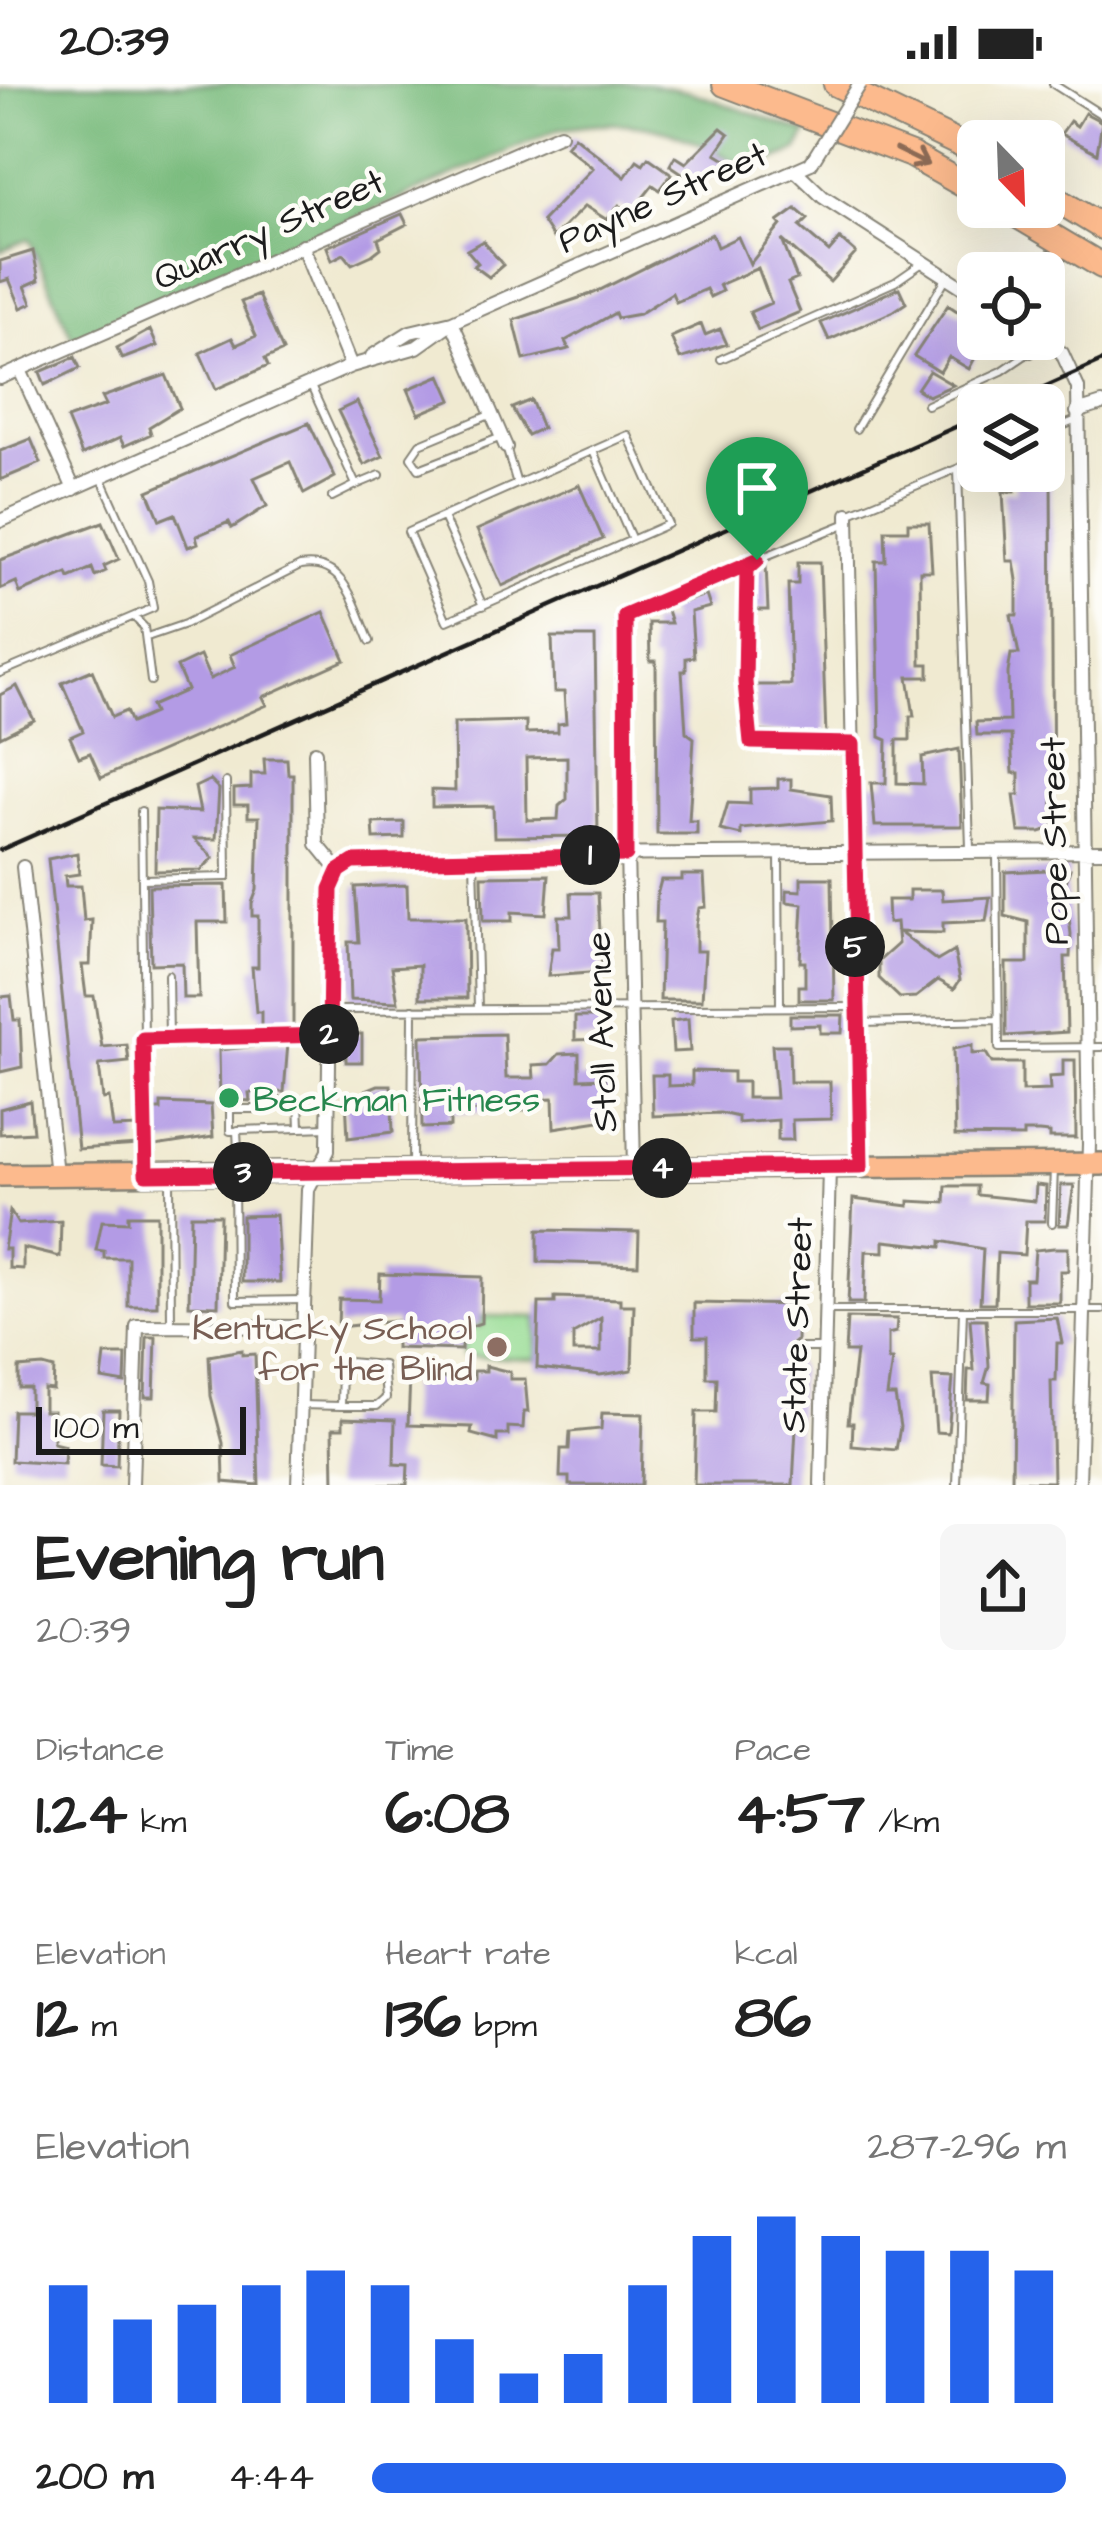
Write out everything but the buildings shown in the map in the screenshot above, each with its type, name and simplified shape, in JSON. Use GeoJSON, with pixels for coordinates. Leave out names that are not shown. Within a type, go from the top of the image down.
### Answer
{"type":"FeatureCollection","features":[{"type":"Feature","properties":{"kind":"highway"},"geometry":{"type":"LineString","coordinates":[[724,84],[911,155],[957,181]]}},
{"type":"Feature","properties":{"kind":"highway"},"geometry":{"type":"LineString","coordinates":[[836,84],[957,143]]}},
{"type":"Feature","properties":{"kind":"highway"},"geometry":{"type":"LineString","coordinates":[[1065,205],[1102,227]]}},
{"type":"Feature","properties":{"kind":"highway"},"geometry":{"type":"LineString","coordinates":[[1038,228],[1102,266]]}},
{"type":"Feature","properties":{"kind":"main road"},"geometry":{"type":"LineString","coordinates":[[0,1175],[1095,1164]]}},
{"type":"Feature","properties":{"kind":"street","name":"Payne Street"},"geometry":{"type":"LineString","coordinates":[[0,521],[351,366],[417,347],[452,322],[811,163],[860,84]]}},
{"type":"Feature","properties":{"kind":"street","name":"Quarry Street"},"geometry":{"type":"LineString","coordinates":[[0,379],[560,134]]}},
{"type":"Feature","properties":{"kind":"street"},"geometry":{"type":"LineString","coordinates":[[795,170],[823,197],[957,283]]}},
{"type":"Feature","properties":{"kind":"street"},"geometry":{"type":"LineString","coordinates":[[302,245],[351,366]]}},
{"type":"Feature","properties":{"kind":"street"},"geometry":{"type":"LineString","coordinates":[[452,322],[504,442]]}},
{"type":"Feature","properties":{"kind":"street","name":"Pope Street"},"geometry":{"type":"LineString","coordinates":[[1064,360],[1072,369],[1077,416],[1083,851],[1094,1047],[1095,1164],[1078,1485]]}},
{"type":"Feature","properties":{"kind":"street"},"geometry":{"type":"LineString","coordinates":[[20,370],[74,489]]}},
{"type":"Feature","properties":{"kind":"street"},"geometry":{"type":"LineString","coordinates":[[1077,416],[1102,404]]}},
{"type":"Feature","properties":{"kind":"street"},"geometry":{"type":"LineString","coordinates":[[848,518],[861,1166]]}},
{"type":"Feature","properties":{"kind":"street","name":"Stoll Avenue"},"geometry":{"type":"LineString","coordinates":[[633,612],[622,623],[634,1168]]}},
{"type":"Feature","properties":{"kind":"street"},"geometry":{"type":"LineString","coordinates":[[315,752],[317,844],[339,871]]}},
{"type":"Feature","properties":{"kind":"street"},"geometry":{"type":"LineString","coordinates":[[298,1485],[308,1189],[328,1151],[331,889],[339,871],[353,862],[474,858],[1102,851]]}},
{"type":"Feature","properties":{"kind":"street"},"geometry":{"type":"LineString","coordinates":[[23,867],[56,1174]]}},
{"type":"Feature","properties":{"kind":"street","name":"State Street"},"geometry":{"type":"LineString","coordinates":[[821,1485],[829,1167]]}},
{"type":"Feature","properties":{"kind":"street"},"geometry":{"type":"LineString","coordinates":[[132,1485],[135,1329],[304,1327]]}},
{"type":"Feature","properties":{"kind":"lane"},"geometry":{"type":"LineString","coordinates":[[1054,84],[1102,115]]}},
{"type":"Feature","properties":{"kind":"lane"},"geometry":{"type":"LineString","coordinates":[[721,358],[895,282],[923,261]]}},
{"type":"Feature","properties":{"kind":"lane"},"geometry":{"type":"LineString","coordinates":[[856,429],[947,277]]}},
{"type":"Feature","properties":{"kind":"lane"},"geometry":{"type":"LineString","coordinates":[[927,405],[1018,360]]}},
{"type":"Feature","properties":{"kind":"lane"},"geometry":{"type":"LineString","coordinates":[[310,385],[356,485]]}},
{"type":"Feature","properties":{"kind":"lane"},"geometry":{"type":"LineString","coordinates":[[492,414],[421,444],[411,458],[414,466],[427,467],[504,442],[518,484]]}},
{"type":"Feature","properties":{"kind":"lane"},"geometry":{"type":"LineString","coordinates":[[1065,422],[1077,416]]}},
{"type":"Feature","properties":{"kind":"lane"},"geometry":{"type":"LineString","coordinates":[[628,435],[668,524],[447,621],[408,532],[518,484],[628,435]]}},
{"type":"Feature","properties":{"kind":"lane"},"geometry":{"type":"LineString","coordinates":[[592,451],[632,540]]}},
{"type":"Feature","properties":{"kind":"lane"},"geometry":{"type":"LineString","coordinates":[[633,612],[957,469]]}},
{"type":"Feature","properties":{"kind":"lane"},"geometry":{"type":"LineString","coordinates":[[332,497],[380,475]]}},
{"type":"Feature","properties":{"kind":"lane"},"geometry":{"type":"LineString","coordinates":[[0,674],[153,608],[101,477]]}},
{"type":"Feature","properties":{"kind":"lane"},"geometry":{"type":"LineString","coordinates":[[959,492],[970,852]]}},
{"type":"Feature","properties":{"kind":"lane"},"geometry":{"type":"LineString","coordinates":[[443,517],[483,606]]}},
{"type":"Feature","properties":{"kind":"lane"},"geometry":{"type":"LineString","coordinates":[[757,560],[747,569],[745,682],[751,742],[853,744]]}},
{"type":"Feature","properties":{"kind":"lane"},"geometry":{"type":"LineString","coordinates":[[147,637],[185,624],[300,566],[320,563],[332,569],[346,590],[370,641]]}},
{"type":"Feature","properties":{"kind":"lane"},"geometry":{"type":"LineString","coordinates":[[135,618],[147,637],[151,681]]}},
{"type":"Feature","properties":{"kind":"lane"},"geometry":{"type":"LineString","coordinates":[[142,880],[227,877],[226,782]]}},
{"type":"Feature","properties":{"kind":"lane"},"geometry":{"type":"LineString","coordinates":[[141,811],[146,1174]]}},
{"type":"Feature","properties":{"kind":"lane"},"geometry":{"type":"LineString","coordinates":[[997,852],[999,1048],[1094,1047]]}},
{"type":"Feature","properties":{"kind":"lane"},"geometry":{"type":"LineString","coordinates":[[779,854],[780,1005]]}},
{"type":"Feature","properties":{"kind":"lane"},"geometry":{"type":"LineString","coordinates":[[474,858],[478,1008]]}},
{"type":"Feature","properties":{"kind":"lane"},"geometry":{"type":"LineString","coordinates":[[168,975],[169,1039]]}},
{"type":"Feature","properties":{"kind":"lane"},"geometry":{"type":"LineString","coordinates":[[330,1010],[857,1007]]}},
{"type":"Feature","properties":{"kind":"lane"},"geometry":{"type":"LineString","coordinates":[[412,1170],[413,1009]]}},
{"type":"Feature","properties":{"kind":"lane"},"geometry":{"type":"LineString","coordinates":[[857,1023],[999,1020]]}},
{"type":"Feature","properties":{"kind":"lane"},"geometry":{"type":"LineString","coordinates":[[143,1039],[329,1035]]}},
{"type":"Feature","properties":{"kind":"lane"},"geometry":{"type":"LineString","coordinates":[[300,1128],[299,1101],[263,1101],[263,1109],[230,1109],[230,1130],[238,1130],[300,1128],[328,1127]]}},
{"type":"Feature","properties":{"kind":"lane"},"geometry":{"type":"LineString","coordinates":[[238,1130],[235,1301],[304,1300]]}},
{"type":"Feature","properties":{"kind":"lane"},"geometry":{"type":"LineString","coordinates":[[1052,1222],[1054,1164]]}},
{"type":"Feature","properties":{"kind":"lane"},"geometry":{"type":"LineString","coordinates":[[170,1174],[171,1327]]}},
{"type":"Feature","properties":{"kind":"lane"},"geometry":{"type":"LineString","coordinates":[[826,1310],[1102,1310]]}},
{"type":"Feature","properties":{"kind":"lane"},"geometry":{"type":"LineString","coordinates":[[957,1485],[963,1310]]}},
{"type":"Feature","properties":{"kind":"lane"},"geometry":{"type":"LineString","coordinates":[[796,1348],[824,1348]]}},
{"type":"Feature","properties":{"kind":"lane"},"geometry":{"type":"LineString","coordinates":[[301,1405],[340,1406],[377,1406],[386,1398],[383,1365],[348,1362],[341,1368],[340,1406]]}},
{"type":"Feature","properties":{"kind":"green space"},"geometry":{"type":"Polygon","coordinates":[[[31,84],[647,84],[691,92],[807,133],[798,150],[751,170],[659,129],[612,124],[558,129],[74,342],[29,239],[0,251],[0,89],[31,84]]]}},
{"type":"Feature","properties":{"kind":"green space"},"geometry":{"type":"Polygon","coordinates":[[[483,1316],[537,1317],[537,1359],[462,1356],[463,1329],[482,1326],[483,1316]]]}},
{"type":"Feature","properties":{"kind":"railway"},"geometry":{"type":"LineString","coordinates":[[1051,384],[1102,361]]}},
{"type":"Feature","properties":{"kind":"railway"},"geometry":{"type":"LineString","coordinates":[[0,850],[957,426]]}},
{"type":"Feature","properties":{"kind":"place","name":"Beckman Fitness"},"geometry":{"type":"Point","coordinates":[229,1098]}},
{"type":"Feature","properties":{"kind":"place","name":"Kentucky School for the Blind"},"geometry":{"type":"Point","coordinates":[497,1347]}},
{"type":"Feature","properties":{"kind":"route"},"geometry":{"type":"LineString","coordinates":[[757,560],[747,569],[745,682],[751,742],[758,746],[853,744],[861,1166],[146,1174],[143,1039],[329,1035],[331,889],[343,868],[353,862],[626,855],[625,616],[757,560]]}}]}
